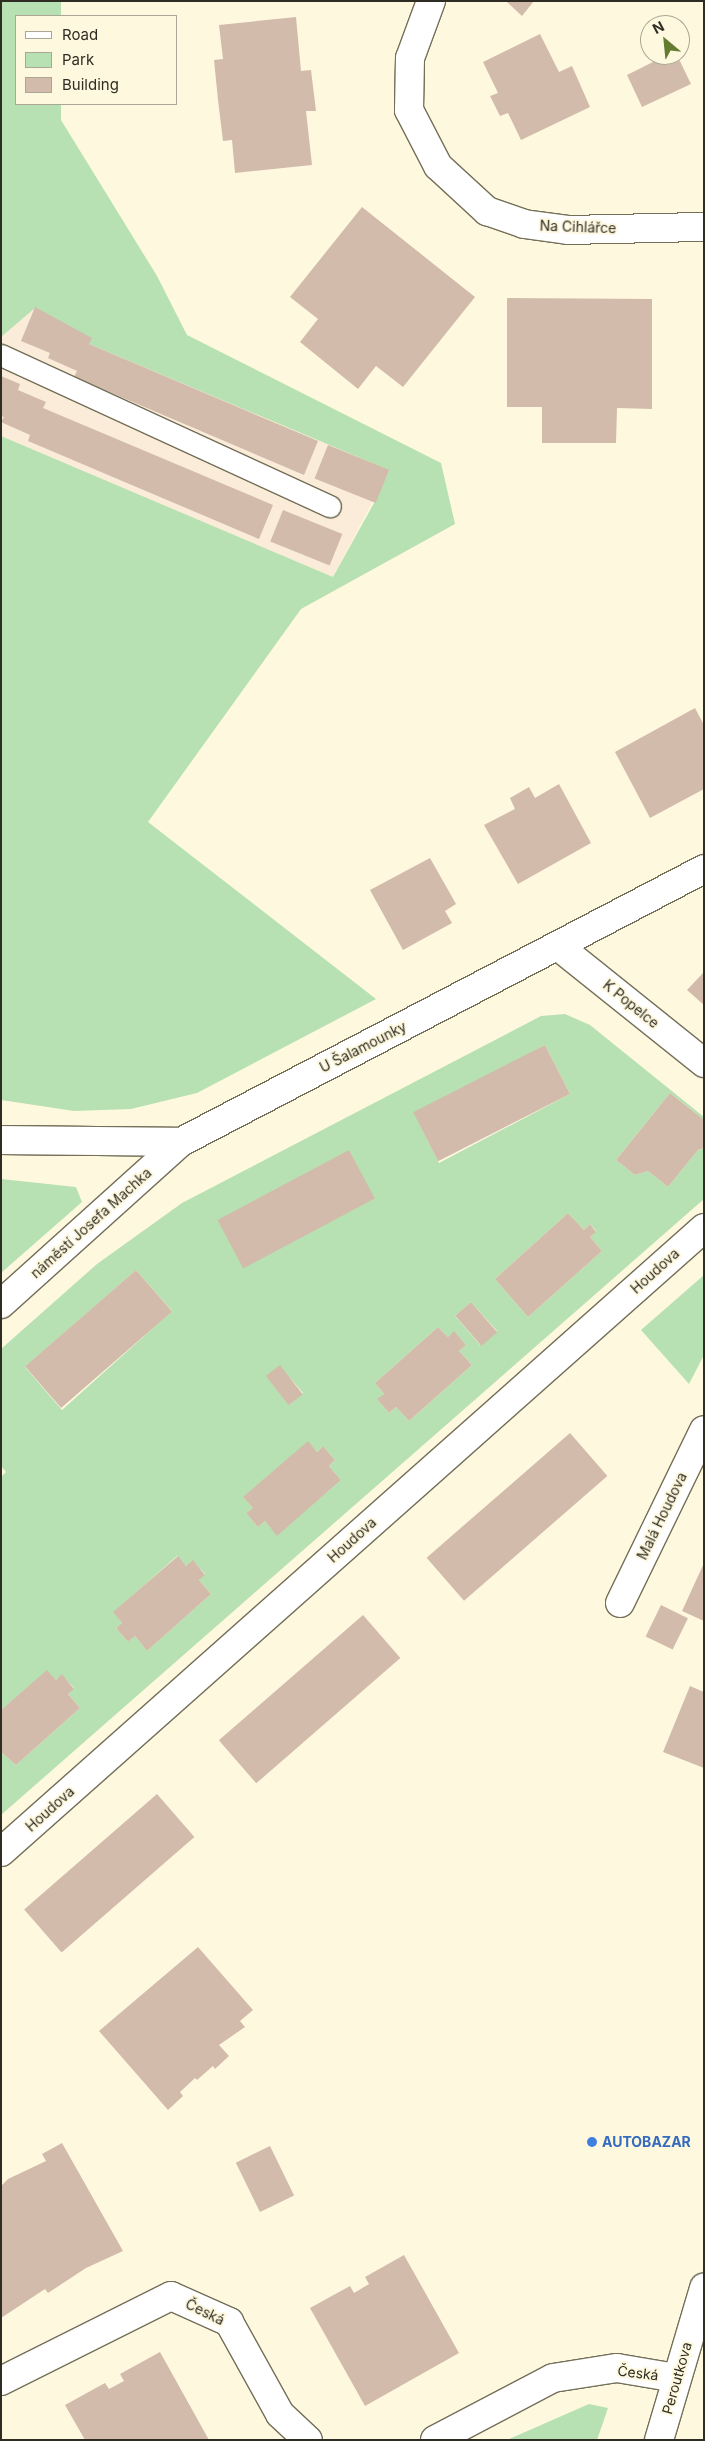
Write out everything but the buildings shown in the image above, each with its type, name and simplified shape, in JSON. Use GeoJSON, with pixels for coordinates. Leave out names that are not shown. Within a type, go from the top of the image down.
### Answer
{"type":"FeatureCollection","features":[{"type":"Feature","properties":{"kind":"street","name":"Na Cihlářce"},"geometry":{"type":"LineString","coordinates":[[431,1],[410,58],[409,110],[438,166],[487,211],[524,224],[568,230],[704,227]]}},
{"type":"Feature","properties":{"kind":"street","name":"U Šalamounky"},"geometry":{"type":"LineString","coordinates":[[1,1140],[181,1142],[704,869]]}},
{"type":"Feature","properties":{"kind":"street","name":"K Popelce"},"geometry":{"type":"LineString","coordinates":[[558,946],[704,1063]]}},
{"type":"Feature","properties":{"kind":"street","name":"náměstí Josefa Machka"},"geometry":{"type":"LineString","coordinates":[[1,1304],[181,1142]]}},
{"type":"Feature","properties":{"kind":"street","name":"Houdova"},"geometry":{"type":"LineString","coordinates":[[1,1852],[704,1228]]}},
{"type":"Feature","properties":{"kind":"street","name":"Malá Houdova"},"geometry":{"type":"LineString","coordinates":[[620,1603],[704,1430]]}},
{"type":"Feature","properties":{"kind":"street","name":"Peroutkova"},"geometry":{"type":"LineString","coordinates":[[659,2440],[704,2288]]}},
{"type":"Feature","properties":{"kind":"street","name":"Česká"},"geometry":{"type":"LineString","coordinates":[[1,2381],[171,2296],[229,2322],[280,2414],[308,2440]]}},
{"type":"Feature","properties":{"kind":"street","name":"Česká"},"geometry":{"type":"LineString","coordinates":[[436,2440],[553,2378],[617,2368],[676,2378]]}},
{"type":"Feature","properties":{"kind":"lane"},"geometry":{"type":"LineString","coordinates":[[1,355],[330,506]]}},
{"type":"Feature","properties":{"kind":"shaded area"},"geometry":{"type":"Polygon","coordinates":[[[35,307],[92,338],[89,344],[389,470],[333,577],[1,436],[1,337],[35,307]]]}},
{"type":"Feature","properties":{"kind":"green space"},"geometry":{"type":"Polygon","coordinates":[[[1,1],[61,1],[61,15],[15,15],[15,105],[61,105],[61,120],[157,276],[187,335],[441,463],[455,524],[301,609],[148,822],[376,999],[197,1093],[131,1109],[74,1111],[1,1100],[1,436],[333,577],[374,503],[389,470],[89,344],[91,338],[35,308],[1,337],[1,1]]]}},
{"type":"Feature","properties":{"kind":"green space"},"geometry":{"type":"Polygon","coordinates":[[[565,1014],[590,1025],[704,1117],[704,1120],[670,1093],[616,1160],[635,1175],[648,1171],[668,1187],[698,1150],[704,1148],[704,1199],[1,1815],[1,1752],[16,1765],[80,1708],[68,1694],[74,1688],[62,1675],[56,1680],[47,1671],[1,1710],[1,1477],[6,1472],[1,1466],[1,1349],[97,1264],[182,1203],[541,1016],[565,1014]],[[545,1045],[415,1115],[439,1163],[570,1094],[545,1045]],[[568,1213],[495,1279],[528,1317],[602,1251],[590,1237],[596,1231],[590,1224],[584,1230],[568,1213]],[[136,1270],[25,1367],[62,1410],[172,1311],[136,1270]],[[471,1302],[455,1316],[480,1345],[497,1331],[471,1302]],[[438,1327],[375,1383],[384,1394],[378,1400],[389,1413],[396,1407],[409,1421],[472,1365],[459,1351],[466,1345],[454,1332],[448,1337],[438,1327]],[[280,1366],[267,1377],[289,1405],[303,1393],[280,1366]],[[308,1442],[244,1498],[253,1508],[246,1513],[258,1527],[265,1521],[277,1535],[341,1480],[329,1466],[335,1460],[323,1446],[317,1452],[308,1442]],[[177,1556],[114,1612],[122,1623],[116,1628],[128,1642],[135,1636],[147,1651],[211,1594],[199,1580],[205,1574],[193,1561],[186,1566],[177,1556]]]}},
{"type":"Feature","properties":{"kind":"green space"},"geometry":{"type":"Polygon","coordinates":[[[1,1179],[76,1187],[82,1202],[1,1273],[1,1179]]]}},
{"type":"Feature","properties":{"kind":"green space"},"geometry":{"type":"Polygon","coordinates":[[[704,1275],[704,1355],[689,1384],[641,1330],[704,1275]]]}},
{"type":"Feature","properties":{"kind":"green space"},"geometry":{"type":"Polygon","coordinates":[[[589,2404],[608,2408],[597,2440],[507,2440],[589,2404]]]}},
{"type":"Feature","properties":{"kind":"place","name":"AUTOBAZAR"},"geometry":{"type":"Point","coordinates":[592,2142]}}]}
